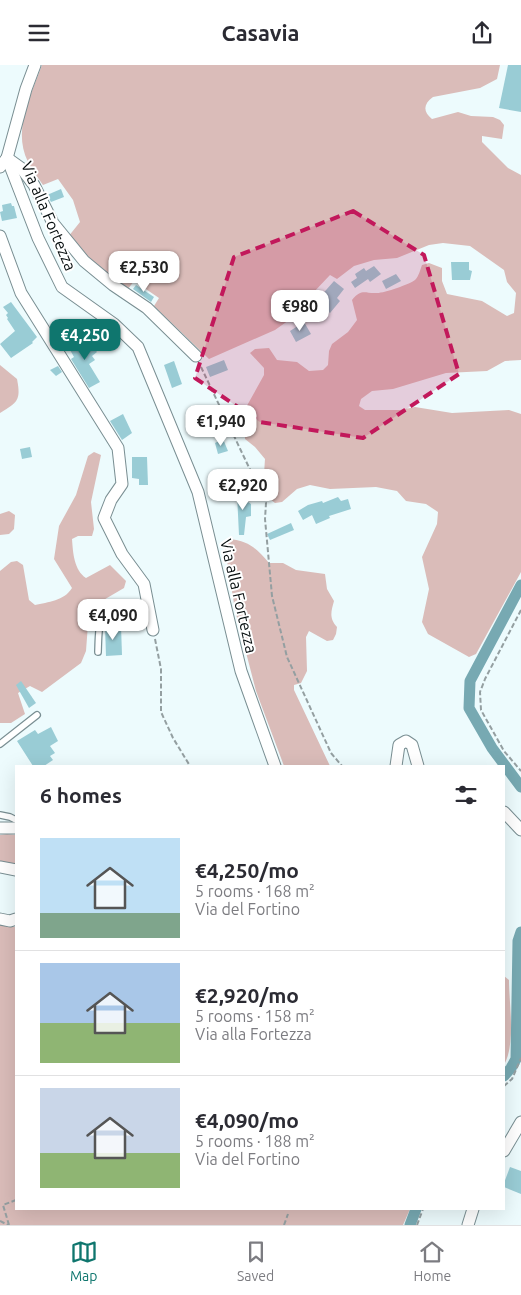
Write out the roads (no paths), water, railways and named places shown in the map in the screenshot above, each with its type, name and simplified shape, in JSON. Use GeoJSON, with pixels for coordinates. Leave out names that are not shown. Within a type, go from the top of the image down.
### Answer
{"type":"FeatureCollection","features":[{"type":"Feature","properties":{"kind":"street"},"geometry":{"type":"LineString","coordinates":[[36,65],[26,89],[3,163],[21,168],[34,185],[53,223],[84,261],[112,285],[147,307],[196,355]]}},
{"type":"Feature","properties":{"kind":"street","name":"Via alla Fortezza"},"geometry":{"type":"LineString","coordinates":[[3,163],[62,287],[114,324],[138,347],[198,492],[241,671],[275,765]]}},
{"type":"Feature","properties":{"kind":"street"},"geometry":{"type":"LineString","coordinates":[[0,236],[21,293],[118,448],[122,484],[111,501],[104,518],[122,554],[144,584],[153,629]]}},
{"type":"Feature","properties":{"kind":"street"},"geometry":{"type":"LineString","coordinates":[[396,765],[399,745],[406,741],[412,745],[418,765]]}},
{"type":"Feature","properties":{"kind":"street"},"geometry":{"type":"LineString","coordinates":[[505,813],[521,829]]}},
{"type":"Feature","properties":{"kind":"street"},"geometry":{"type":"LineString","coordinates":[[0,828],[15,828]]}},
{"type":"Feature","properties":{"kind":"street"},"geometry":{"type":"LineString","coordinates":[[0,867],[15,870]]}},
{"type":"Feature","properties":{"kind":"street"},"geometry":{"type":"LineString","coordinates":[[0,919],[10,921],[15,919]]}},
{"type":"Feature","properties":{"kind":"street"},"geometry":{"type":"LineString","coordinates":[[505,1149],[521,1122]]}},
{"type":"Feature","properties":{"kind":"street"},"geometry":{"type":"LineString","coordinates":[[468,1225],[473,1210]]}},
{"type":"Feature","properties":{"kind":"lane"},"geometry":{"type":"LineString","coordinates":[[98,652],[99,622],[109,611],[118,606],[131,605],[153,629]]}},
{"type":"Feature","properties":{"kind":"lane"},"geometry":{"type":"LineString","coordinates":[[0,743],[37,715]]}},
{"type":"Feature","properties":{"kind":"lane"},"geometry":{"type":"LineString","coordinates":[[0,815],[15,820]]}},
{"type":"Feature","properties":{"kind":"waterway"},"geometry":{"type":"LineString","coordinates":[[505,765],[492,748],[469,708],[470,681],[521,585]]}},
{"type":"Feature","properties":{"kind":"waterway"},"geometry":{"type":"LineString","coordinates":[[505,765],[521,787]]}},
{"type":"Feature","properties":{"kind":"waterway"},"geometry":{"type":"LineString","coordinates":[[505,1075],[516,1059],[518,941],[521,932]]}},
{"type":"Feature","properties":{"kind":"waterway"},"geometry":{"type":"LineString","coordinates":[[410,1225],[416,1210]]}}]}
